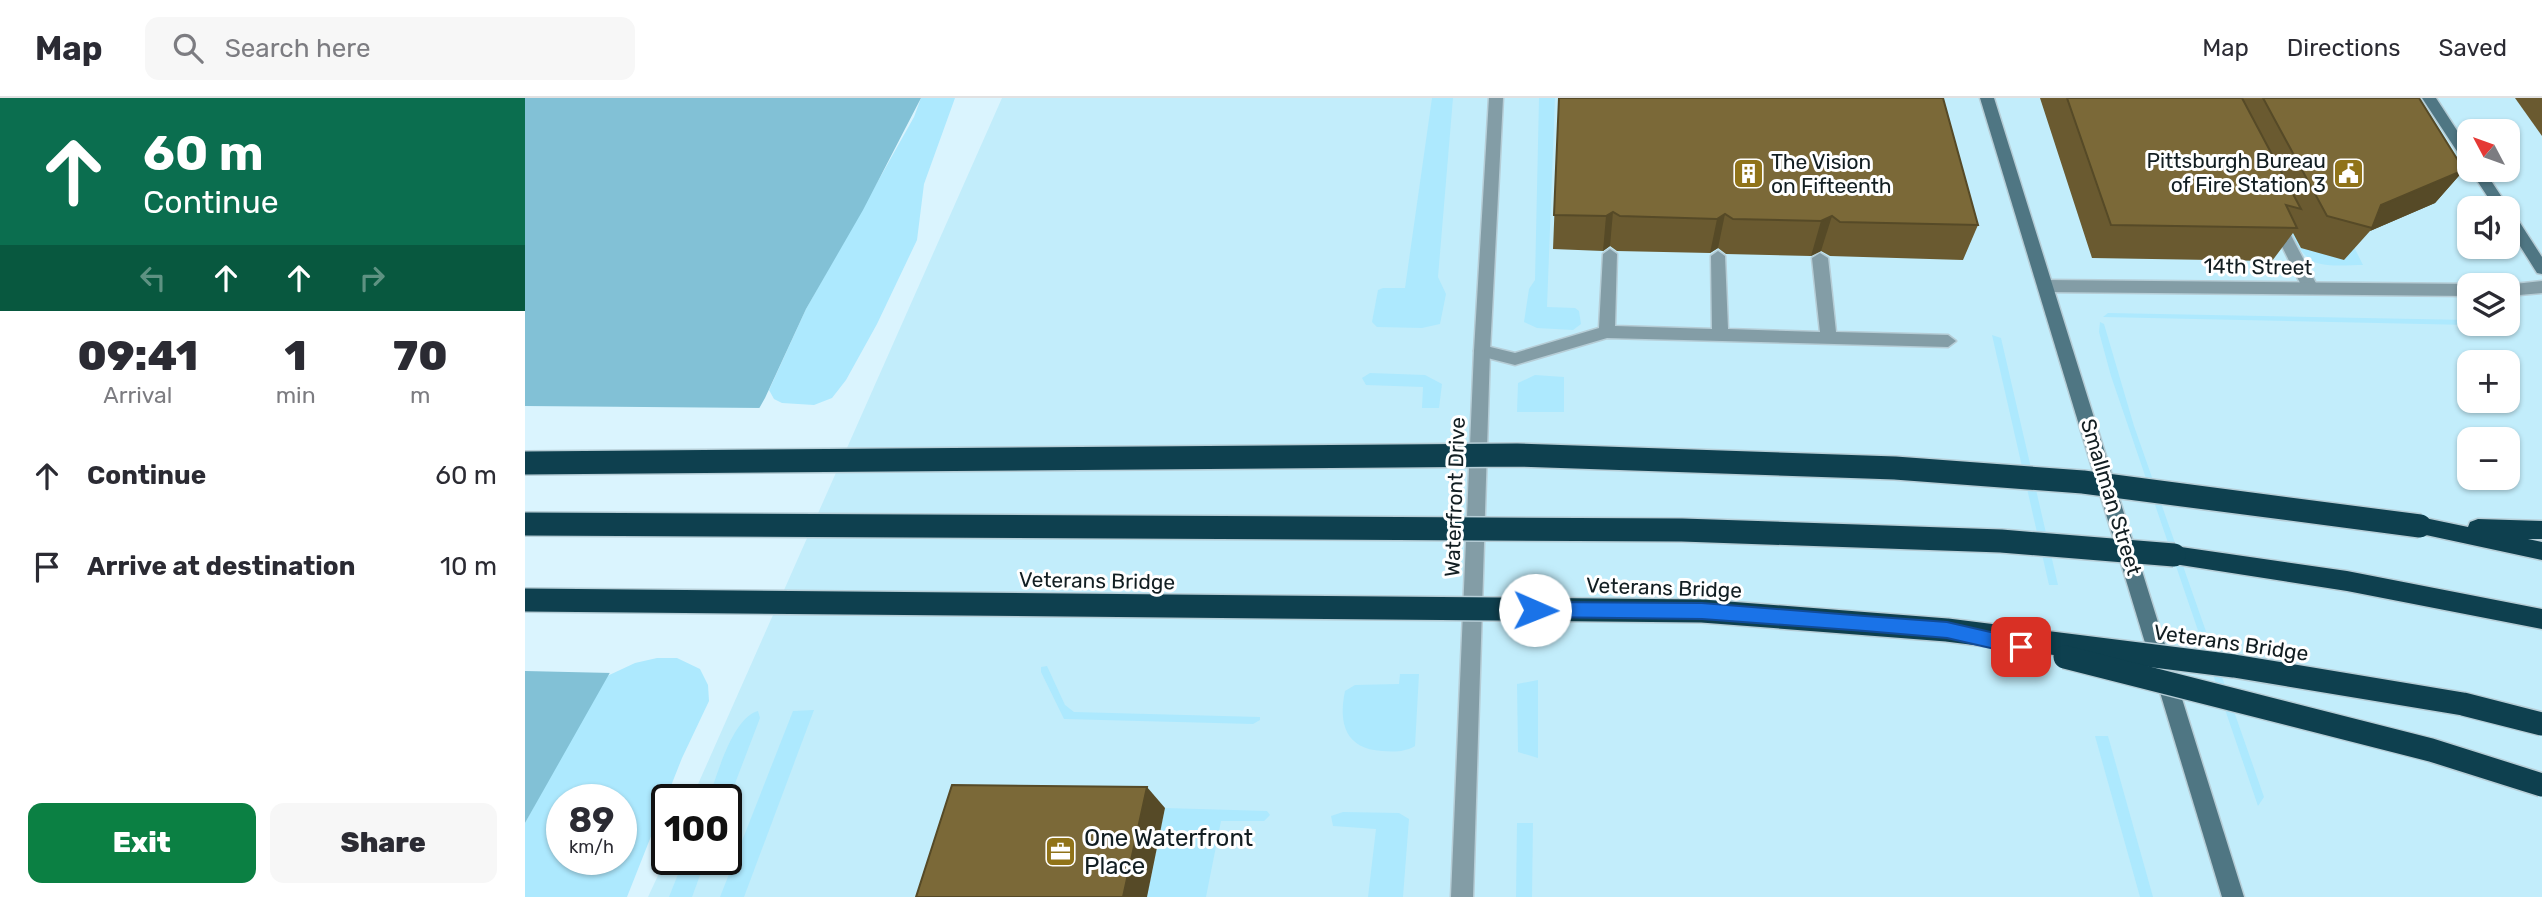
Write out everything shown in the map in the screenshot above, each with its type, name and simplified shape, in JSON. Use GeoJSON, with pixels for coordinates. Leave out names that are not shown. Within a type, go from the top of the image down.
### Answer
{"type":"FeatureCollection","features":[{"type":"Feature","properties":{"kind":"highway"},"geometry":{"type":"LineString","coordinates":[[525,463],[1517,455],[1895,468],[2083,482],[2420,526],[2542,551]]}},
{"type":"Feature","properties":{"kind":"highway"},"geometry":{"type":"LineString","coordinates":[[525,524],[1682,530],[2001,541],[2174,555],[2347,580],[2542,619]]}},
{"type":"Feature","properties":{"kind":"highway"},"geometry":{"type":"LineString","coordinates":[[2420,526],[2542,530]]}},
{"type":"Feature","properties":{"kind":"highway","name":"Veterans Bridge"},"geometry":{"type":"LineString","coordinates":[[525,600],[1702,611],[1947,630],[2234,666],[2463,704],[2542,724]]}},
{"type":"Feature","properties":{"kind":"highway"},"geometry":{"type":"LineString","coordinates":[[1947,630],[2157,678],[2431,750],[2542,785]]}},
{"type":"Feature","properties":{"kind":"street","name":"Waterfront Drive"},"geometry":{"type":"LineString","coordinates":[[1462,897],[1482,351],[1496,98]]}},
{"type":"Feature","properties":{"kind":"street","name":"Smallman Street"},"geometry":{"type":"LineString","coordinates":[[1987,98],[2233,897]]}},
{"type":"Feature","properties":{"kind":"street"},"geometry":{"type":"LineString","coordinates":[[2429,98],[2457,141]]}},
{"type":"Feature","properties":{"kind":"street"},"geometry":{"type":"LineString","coordinates":[[2271,210],[2311,289]]}},
{"type":"Feature","properties":{"kind":"street"},"geometry":{"type":"LineString","coordinates":[[2520,235],[2542,269]]}},
{"type":"Feature","properties":{"kind":"street"},"geometry":{"type":"LineString","coordinates":[[1607,332],[1610,254]]}},
{"type":"Feature","properties":{"kind":"street"},"geometry":{"type":"LineString","coordinates":[[1718,256],[1720,335]]}},
{"type":"Feature","properties":{"kind":"street"},"geometry":{"type":"LineString","coordinates":[[1820,258],[1829,338]]}},
{"type":"Feature","properties":{"kind":"street","name":"14th Street"},"geometry":{"type":"LineString","coordinates":[[2046,286],[2457,290]]}},
{"type":"Feature","properties":{"kind":"street"},"geometry":{"type":"LineString","coordinates":[[2520,289],[2542,287]]}},
{"type":"Feature","properties":{"kind":"street"},"geometry":{"type":"LineString","coordinates":[[1482,351],[1514,359],[1607,332],[1948,341]]}},
{"type":"Feature","properties":{"kind":"shaded area"},"geometry":{"type":"Polygon","coordinates":[[[525,98],[921,98],[863,210],[806,309],[765,398],[525,823],[525,98]]]}},
{"type":"Feature","properties":{"kind":"shaded area"},"geometry":{"type":"Polygon","coordinates":[[[921,98],[955,98],[924,184],[917,240],[877,324],[846,380],[832,398],[814,405],[782,403],[774,399],[769,390],[806,309],[914,117],[921,98]]]}},
{"type":"Feature","properties":{"kind":"shaded area"},"geometry":{"type":"Polygon","coordinates":[[[1002,98],[2542,98],[2542,897],[648,897],[658,875],[742,875],[742,784],[698,784],[1002,98]]]}},
{"type":"Feature","properties":{"kind":"shaded area"},"geometry":{"type":"Polygon","coordinates":[[[1432,98],[1453,98],[1438,277],[1446,294],[1440,324],[1422,328],[1377,327],[1372,322],[1378,290],[1405,288],[1432,98]]]}},
{"type":"Feature","properties":{"kind":"shaded area"},"geometry":{"type":"Polygon","coordinates":[[[1539,98],[1555,98],[1547,307],[1575,308],[1579,311],[1581,324],[1573,330],[1537,328],[1524,322],[1529,289],[1535,280],[1539,98]]]}},
{"type":"Feature","properties":{"kind":"shaded area"},"geometry":{"type":"Polygon","coordinates":[[[2272,192],[2325,254],[2338,258],[2350,239],[2363,265],[2328,265],[2309,259],[2296,243],[2272,192]]]}},
{"type":"Feature","properties":{"kind":"shaded area"},"geometry":{"type":"Polygon","coordinates":[[[2108,313],[2457,320],[2457,325],[2103,317],[2108,313]]]}},
{"type":"Feature","properties":{"kind":"shaded area"},"geometry":{"type":"Polygon","coordinates":[[[2100,322],[2104,324],[2134,426],[2264,797],[2258,806],[2111,376],[2099,332],[2100,322]]]}},
{"type":"Feature","properties":{"kind":"shaded area"},"geometry":{"type":"Polygon","coordinates":[[[1992,335],[2001,338],[2058,585],[2049,585],[1992,335]]]}},
{"type":"Feature","properties":{"kind":"shaded area"},"geometry":{"type":"Polygon","coordinates":[[[1370,373],[1425,375],[1442,384],[1439,408],[1422,408],[1423,387],[1366,385],[1362,378],[1370,373]]]}},
{"type":"Feature","properties":{"kind":"shaded area"},"geometry":{"type":"Polygon","coordinates":[[[1535,375],[1564,377],[1564,412],[1517,412],[1518,383],[1535,375]]]}},
{"type":"Feature","properties":{"kind":"shaded area"},"geometry":{"type":"Polygon","coordinates":[[[657,658],[677,658],[700,669],[708,685],[709,701],[672,784],[651,784],[651,836],[637,872],[637,784],[546,784],[605,677],[635,663],[657,658]]]}},
{"type":"Feature","properties":{"kind":"shaded area"},"geometry":{"type":"Polygon","coordinates":[[[1047,666],[1065,705],[1074,712],[1260,717],[1260,720],[1253,724],[1064,719],[1041,672],[1041,667],[1047,666]]]}},
{"type":"Feature","properties":{"kind":"shaded area"},"geometry":{"type":"Polygon","coordinates":[[[1400,674],[1419,674],[1415,746],[1391,751],[1360,745],[1347,733],[1344,724],[1345,691],[1355,685],[1399,684],[1400,674]]]}},
{"type":"Feature","properties":{"kind":"shaded area"},"geometry":{"type":"Polygon","coordinates":[[[1538,680],[1538,758],[1518,752],[1517,684],[1538,680]]]}},
{"type":"Feature","properties":{"kind":"shaded area"},"geometry":{"type":"Polygon","coordinates":[[[814,710],[744,897],[720,897],[729,875],[742,875],[742,841],[793,711],[814,710]]]}},
{"type":"Feature","properties":{"kind":"shaded area"},"geometry":{"type":"Polygon","coordinates":[[[758,711],[760,718],[735,784],[714,784],[733,736],[749,716],[758,711]]]}},
{"type":"Feature","properties":{"kind":"shaded area"},"geometry":{"type":"Polygon","coordinates":[[[2095,736],[2108,736],[2153,897],[2140,897],[2095,736]]]}},
{"type":"Feature","properties":{"kind":"shaded area"},"geometry":{"type":"Polygon","coordinates":[[[546,784],[546,875],[636,875],[627,897],[525,897],[525,823],[546,784]]]}},
{"type":"Feature","properties":{"kind":"shaded area"},"geometry":{"type":"Polygon","coordinates":[[[1165,808],[1267,811],[1270,815],[1264,821],[1221,821],[1206,897],[1147,897],[1165,808]]]}},
{"type":"Feature","properties":{"kind":"shaded area"},"geometry":{"type":"Polygon","coordinates":[[[1343,812],[1399,813],[1409,819],[1403,897],[1368,897],[1376,829],[1333,826],[1331,816],[1343,812]]]}},
{"type":"Feature","properties":{"kind":"shaded area"},"geometry":{"type":"Polygon","coordinates":[[[1517,823],[1533,823],[1532,897],[1516,897],[1517,823]]]}},
{"type":"Feature","properties":{"kind":"shaded area"},"geometry":{"type":"Polygon","coordinates":[[[678,875],[700,875],[692,897],[669,897],[678,875]]]}},
{"type":"Feature","properties":{"kind":"pier"},"geometry":{"type":"Polygon","coordinates":[[[525,406],[763,408],[612,673],[525,671],[525,406]]]}},
{"type":"Feature","properties":{"kind":"building","name":"The Vision on Fifteenth"},"geometry":{"type":"Polygon","coordinates":[[[1559,98],[1943,98],[1978,225],[1840,222],[1832,216],[1821,221],[1733,219],[1725,214],[1717,219],[1620,216],[1613,212],[1606,216],[1554,215],[1559,98]]]}},
{"type":"Feature","properties":{"kind":"building"},"geometry":{"type":"Polygon","coordinates":[[[2067,98],[2242,98],[2301,209],[2286,205],[2297,228],[2111,225],[2067,98]]]}},
{"type":"Feature","properties":{"kind":"building"},"geometry":{"type":"Polygon","coordinates":[[[2263,98],[2419,98],[2457,159],[2457,173],[2381,205],[2372,228],[2327,216],[2263,98]]]}},
{"type":"Feature","properties":{"kind":"building","name":"One Waterfront Place"},"geometry":{"type":"Polygon","coordinates":[[[952,785],[1147,787],[1123,897],[916,897],[952,785]]]}},
{"type":"Feature","properties":{"kind":"place","name":"Pittsburgh Bureau of Fire Station 3"},"geometry":{"type":"Point","coordinates":[2349,173]}},
{"type":"Feature","properties":{"kind":"place","name":"The Vision on Fifteenth"},"geometry":{"type":"Point","coordinates":[1748,174]}},
{"type":"Feature","properties":{"kind":"place","name":"One Waterfront Place"},"geometry":{"type":"Point","coordinates":[1061,852]}},
{"type":"Feature","properties":{"kind":"route"},"geometry":{"type":"LineString","coordinates":[[1535,610],[1702,611],[1947,630],[2021,647]]}}]}
